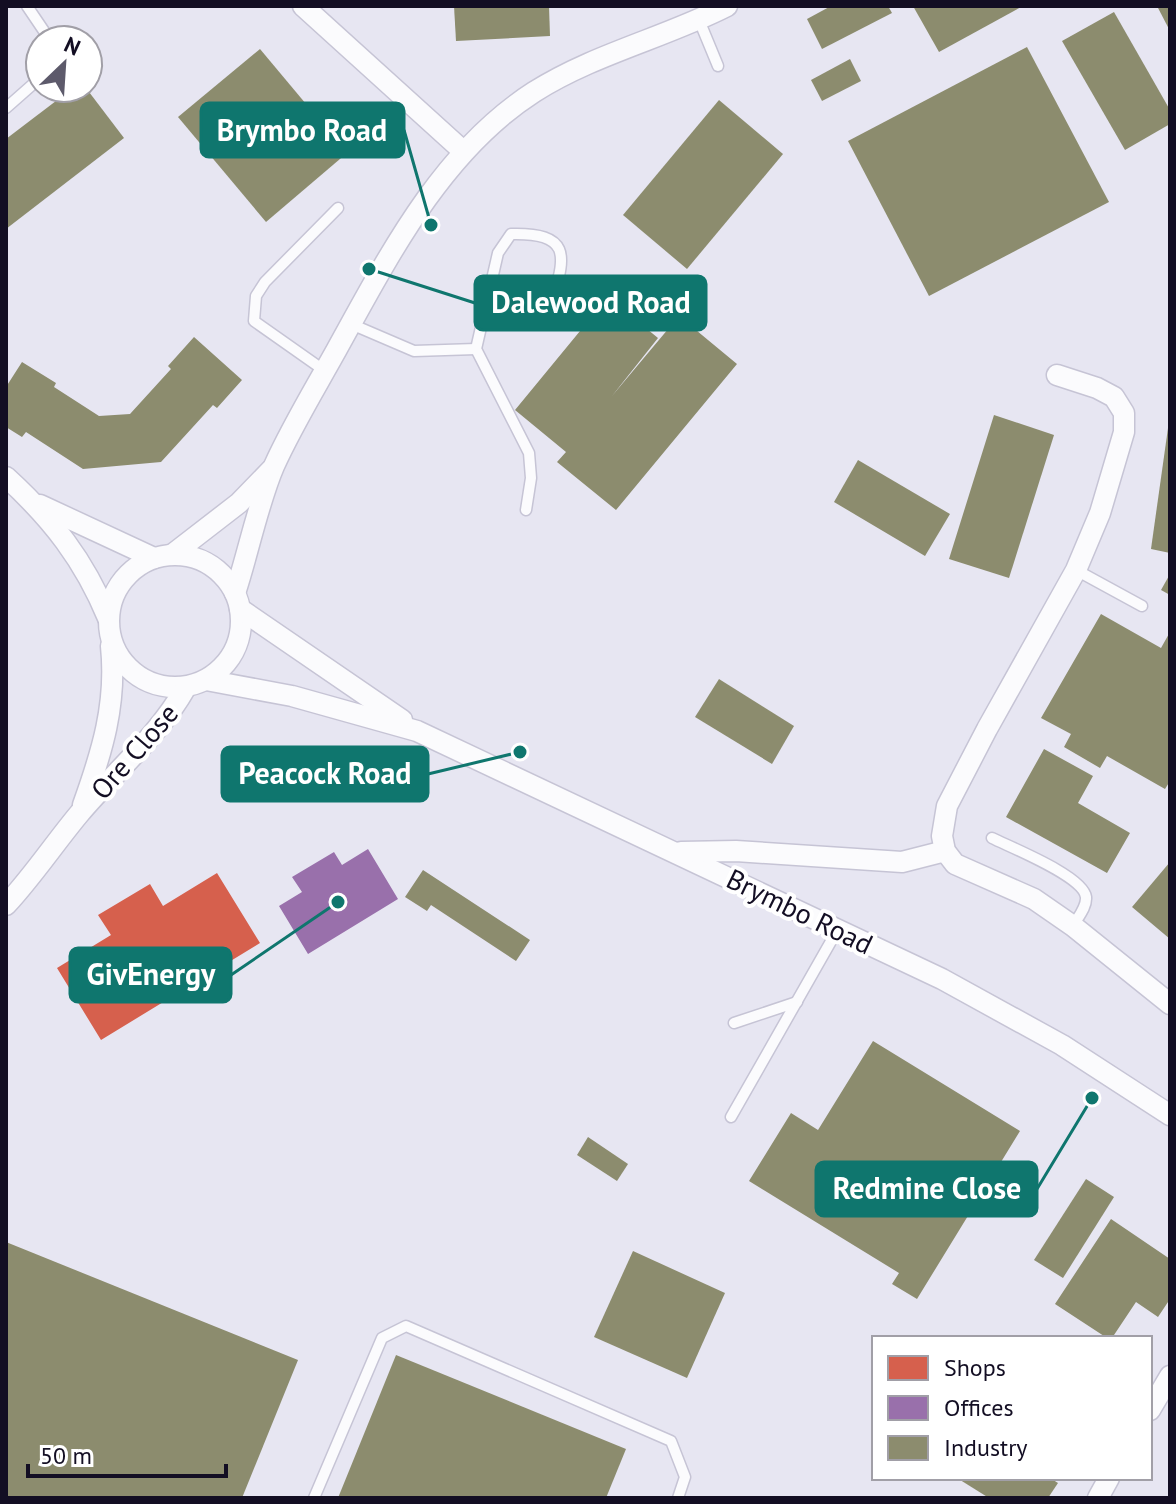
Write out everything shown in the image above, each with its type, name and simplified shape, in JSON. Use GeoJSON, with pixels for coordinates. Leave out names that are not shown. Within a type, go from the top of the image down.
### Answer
{"type":"FeatureCollection","features":[{"type":"Feature","properties":{"kind":"street"},"geometry":{"type":"LineString","coordinates":[[303,6],[463,151]]}},
{"type":"Feature","properties":{"kind":"street"},"geometry":{"type":"LineString","coordinates":[[6,477],[33,501],[66,540],[92,580],[118,656],[136,675],[156,685],[186,687],[206,680],[226,664],[240,636],[238,601],[274,467],[394,247],[463,151],[498,118],[534,92],[568,73],[727,6]]}},
{"type":"Feature","properties":{"kind":"street"},"geometry":{"type":"LineString","coordinates":[[1057,375],[1114,397],[1124,413],[1124,432],[1100,513],[1076,570],[947,806],[943,821],[945,851],[962,868],[1034,899],[1073,926],[1170,1004]]}},
{"type":"Feature","properties":{"kind":"street"},"geometry":{"type":"LineString","coordinates":[[109,628],[111,600],[120,583],[136,567],[164,556],[239,503],[274,467]]}},
{"type":"Feature","properties":{"kind":"street"},"geometry":{"type":"LineString","coordinates":[[33,501],[164,556],[187,555],[206,562],[226,578],[238,601]]}},
{"type":"Feature","properties":{"kind":"street","name":"Brymbo Road"},"geometry":{"type":"LineString","coordinates":[[238,601],[417,731]]}},
{"type":"Feature","properties":{"kind":"street","name":"Ore Close"},"geometry":{"type":"LineString","coordinates":[[80,813],[103,751],[114,680],[109,628]]}},
{"type":"Feature","properties":{"kind":"street","name":"Brymbo Road"},"geometry":{"type":"LineString","coordinates":[[206,680],[292,696],[417,731],[942,979],[1062,1045],[1170,1115]]}},
{"type":"Feature","properties":{"kind":"street","name":"Ore Close"},"geometry":{"type":"LineString","coordinates":[[6,905],[80,813],[169,717],[186,687]]}},
{"type":"Feature","properties":{"kind":"street"},"geometry":{"type":"LineString","coordinates":[[677,852],[736,851],[902,862],[945,851]]}},
{"type":"Feature","properties":{"kind":"street"},"geometry":{"type":"LineString","coordinates":[[1152,1407],[1170,1376]]}},
{"type":"Feature","properties":{"kind":"street"},"geometry":{"type":"LineString","coordinates":[[1098,1498],[1108,1480]]}},
{"type":"Feature","properties":{"kind":"lane"},"geometry":{"type":"LineString","coordinates":[[27,6],[39,24]]}},
{"type":"Feature","properties":{"kind":"lane"},"geometry":{"type":"LineString","coordinates":[[699,20],[718,66]]}},
{"type":"Feature","properties":{"kind":"lane"},"geometry":{"type":"LineString","coordinates":[[6,108],[24,92]]}},
{"type":"Feature","properties":{"kind":"lane"},"geometry":{"type":"LineString","coordinates":[[325,371],[254,321],[256,296],[265,282],[338,208]]}},
{"type":"Feature","properties":{"kind":"lane"},"geometry":{"type":"LineString","coordinates":[[526,510],[531,478],[529,453],[476,349],[498,253],[511,234],[529,233],[551,238],[560,246],[561,258],[549,316]]}},
{"type":"Feature","properties":{"kind":"lane"},"geometry":{"type":"LineString","coordinates":[[351,324],[414,351],[476,349]]}},
{"type":"Feature","properties":{"kind":"lane"},"geometry":{"type":"LineString","coordinates":[[1076,570],[1142,606]]}},
{"type":"Feature","properties":{"kind":"lane"},"geometry":{"type":"LineString","coordinates":[[992,838],[1063,873],[1080,885],[1086,896],[1085,907],[1073,926]]}},
{"type":"Feature","properties":{"kind":"lane"},"geometry":{"type":"LineString","coordinates":[[731,1117],[838,929]]}},
{"type":"Feature","properties":{"kind":"lane"},"geometry":{"type":"LineString","coordinates":[[734,1023],[797,1002]]}},
{"type":"Feature","properties":{"kind":"lane"},"geometry":{"type":"LineString","coordinates":[[314,1498],[382,1338],[406,1326],[671,1441],[685,1477],[678,1498]]}},
{"type":"Feature","properties":{"kind":"building: Shops"},"geometry":{"type":"Polygon","coordinates":[[[217,873],[260,943],[101,1040],[57,968],[111,935],[98,915],[150,884],[163,906],[217,873]]]}},
{"type":"Feature","properties":{"kind":"building: Offices"},"geometry":{"type":"Polygon","coordinates":[[[368,849],[398,899],[308,954],[279,906],[302,892],[292,877],[334,852],[342,865],[368,849]]]}},
{"type":"Feature","properties":{"kind":"building: Industry"},"geometry":{"type":"Polygon","coordinates":[[[454,6],[549,6],[550,36],[456,41],[454,6]]]}},
{"type":"Feature","properties":{"kind":"building: Industry"},"geometry":{"type":"Polygon","coordinates":[[[831,6],[888,6],[892,13],[822,49],[807,19],[831,6]]]}},
{"type":"Feature","properties":{"kind":"building: Industry"},"geometry":{"type":"Polygon","coordinates":[[[913,6],[1023,6],[939,52],[913,6]]]}},
{"type":"Feature","properties":{"kind":"building: Industry"},"geometry":{"type":"Polygon","coordinates":[[[1157,6],[1170,6],[1170,31],[1157,6]]]}},
{"type":"Feature","properties":{"kind":"building: Industry"},"geometry":{"type":"Polygon","coordinates":[[[1114,12],[1170,110],[1170,124],[1125,150],[1062,41],[1114,12]]]}},
{"type":"Feature","properties":{"kind":"building: Industry"},"geometry":{"type":"Polygon","coordinates":[[[1027,47],[1109,202],[929,296],[848,141],[1027,47]]]}},
{"type":"Feature","properties":{"kind":"building: Industry"},"geometry":{"type":"Polygon","coordinates":[[[260,49],[347,153],[266,222],[178,117],[260,49]]]}},
{"type":"Feature","properties":{"kind":"building: Industry"},"geometry":{"type":"Polygon","coordinates":[[[850,59],[861,81],[822,101],[811,80],[850,59]]]}},
{"type":"Feature","properties":{"kind":"building: Industry"},"geometry":{"type":"Polygon","coordinates":[[[719,100],[783,154],[687,269],[623,215],[719,100]]]}},
{"type":"Feature","properties":{"kind":"building: Industry"},"geometry":{"type":"Polygon","coordinates":[[[52,104],[98,104],[124,138],[6,229],[6,139],[52,104]]]}},
{"type":"Feature","properties":{"kind":"building: Industry"},"geometry":{"type":"Polygon","coordinates":[[[608,297],[658,338],[612,396],[679,316],[737,364],[616,510],[557,462],[566,452],[515,410],[608,297]]]}},
{"type":"Feature","properties":{"kind":"building: Industry"},"geometry":{"type":"Polygon","coordinates":[[[194,337],[242,380],[217,408],[213,405],[161,462],[83,469],[26,432],[22,437],[6,427],[6,387],[22,362],[99,416],[130,414],[171,369],[168,366],[194,337]]]}},
{"type":"Feature","properties":{"kind":"building: Industry"},"geometry":{"type":"Polygon","coordinates":[[[994,415],[1054,435],[1009,578],[949,559],[994,415]]]}},
{"type":"Feature","properties":{"kind":"building: Industry"},"geometry":{"type":"Polygon","coordinates":[[[1170,428],[1170,553],[1151,549],[1170,428]]]}},
{"type":"Feature","properties":{"kind":"building: Industry"},"geometry":{"type":"Polygon","coordinates":[[[858,460],[950,514],[925,556],[834,502],[858,460]]]}},
{"type":"Feature","properties":{"kind":"building: Industry"},"geometry":{"type":"Polygon","coordinates":[[[1170,574],[1170,595],[1161,590],[1170,574]]]}},
{"type":"Feature","properties":{"kind":"building: Industry"},"geometry":{"type":"Polygon","coordinates":[[[1101,614],[1161,648],[1170,632],[1170,781],[1165,789],[1107,756],[1100,768],[1064,747],[1071,734],[1041,718],[1101,614]]]}},
{"type":"Feature","properties":{"kind":"building: Industry"},"geometry":{"type":"Polygon","coordinates":[[[719,679],[794,726],[772,764],[695,717],[719,679]]]}},
{"type":"Feature","properties":{"kind":"building: Industry"},"geometry":{"type":"Polygon","coordinates":[[[1044,749],[1093,776],[1078,803],[1130,833],[1107,873],[1006,817],[1044,749]]]}},
{"type":"Feature","properties":{"kind":"building: Industry"},"geometry":{"type":"Polygon","coordinates":[[[1170,862],[1170,939],[1132,907],[1170,862]]]}},
{"type":"Feature","properties":{"kind":"building: Industry"},"geometry":{"type":"Polygon","coordinates":[[[423,870],[530,940],[516,961],[431,905],[427,911],[405,897],[423,870]]]}},
{"type":"Feature","properties":{"kind":"building: Industry"},"geometry":{"type":"Polygon","coordinates":[[[873,1041],[1020,1131],[917,1299],[892,1284],[899,1273],[749,1181],[791,1113],[818,1130],[873,1041]]]}},
{"type":"Feature","properties":{"kind":"building: Industry"},"geometry":{"type":"Polygon","coordinates":[[[588,1137],[628,1164],[617,1181],[577,1155],[588,1137]]]}},
{"type":"Feature","properties":{"kind":"building: Industry"},"geometry":{"type":"Polygon","coordinates":[[[1086,1179],[1114,1197],[1063,1278],[1034,1260],[1086,1179]]]}},
{"type":"Feature","properties":{"kind":"building: Industry"},"geometry":{"type":"Polygon","coordinates":[[[1111,1219],[1170,1259],[1170,1299],[1158,1317],[1136,1302],[1113,1336],[1104,1336],[1055,1304],[1111,1219]]]}},
{"type":"Feature","properties":{"kind":"building: Industry"},"geometry":{"type":"Polygon","coordinates":[[[6,1242],[298,1360],[242,1498],[6,1498],[6,1242]]]}},
{"type":"Feature","properties":{"kind":"building: Industry"},"geometry":{"type":"Polygon","coordinates":[[[633,1251],[725,1293],[687,1378],[594,1337],[633,1251]]]}},
{"type":"Feature","properties":{"kind":"building: Industry"},"geometry":{"type":"Polygon","coordinates":[[[396,1355],[626,1449],[606,1498],[338,1498],[396,1355]]]}},
{"type":"Feature","properties":{"kind":"building: Industry"},"geometry":{"type":"Polygon","coordinates":[[[960,1480],[1053,1480],[1058,1483],[1048,1498],[989,1498],[960,1480]]]}},
{"type":"Feature","properties":{"kind":"place","name":"Brymbo Road"},"geometry":{"type":"Point","coordinates":[431,225]}},
{"type":"Feature","properties":{"kind":"place","name":"Dalewood Road"},"geometry":{"type":"Point","coordinates":[369,269]}},
{"type":"Feature","properties":{"kind":"place","name":"Peacock Road"},"geometry":{"type":"Point","coordinates":[520,752]}},
{"type":"Feature","properties":{"kind":"place","name":"GivEnergy"},"geometry":{"type":"Point","coordinates":[338,902]}},
{"type":"Feature","properties":{"kind":"place","name":"Redmine Close"},"geometry":{"type":"Point","coordinates":[1092,1098]}}]}
